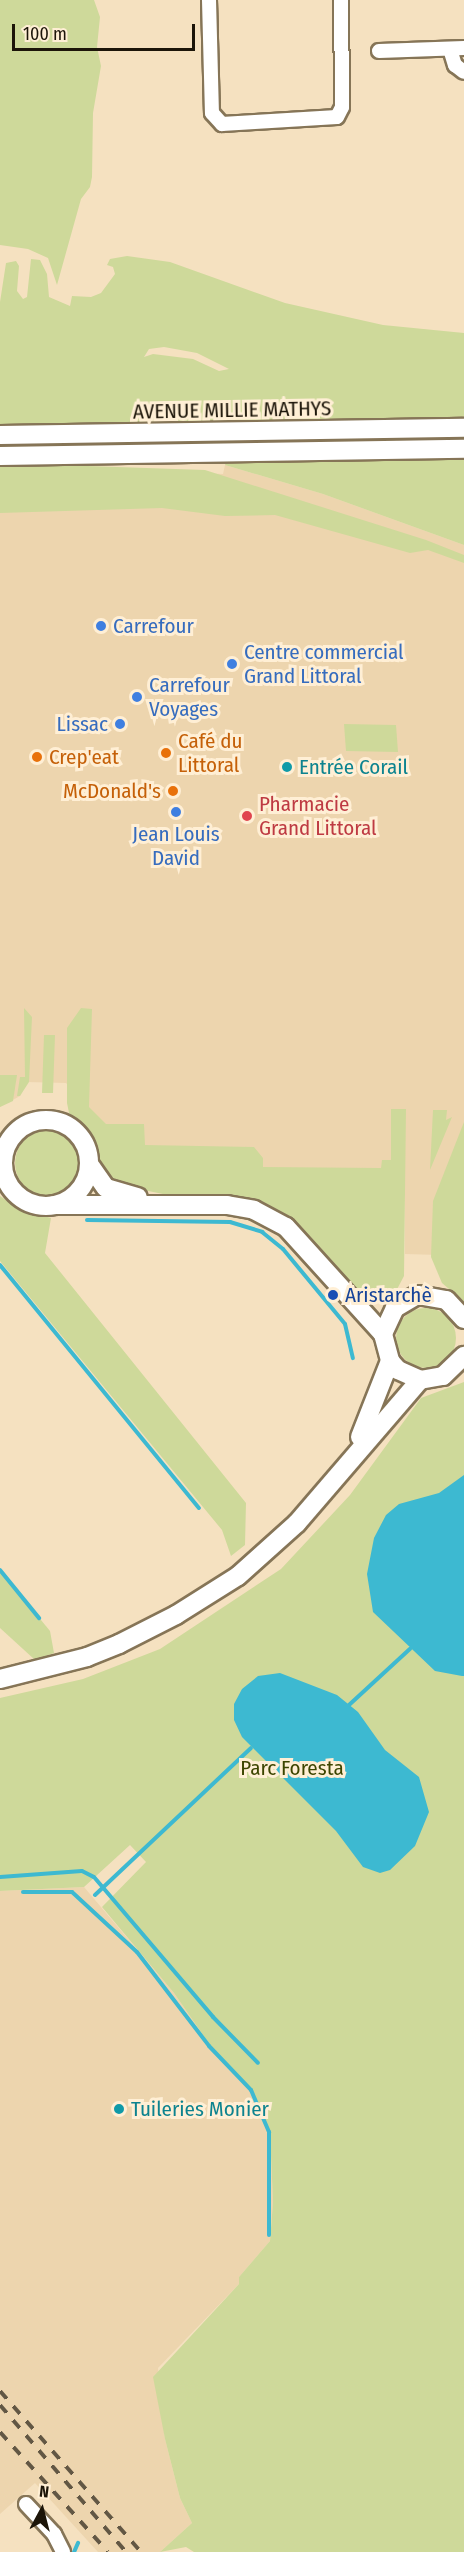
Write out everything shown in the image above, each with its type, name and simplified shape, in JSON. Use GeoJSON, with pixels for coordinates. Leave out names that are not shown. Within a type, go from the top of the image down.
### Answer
{"type":"FeatureCollection","features":[{"type":"Feature","properties":{"kind":"street"},"geometry":{"type":"LineString","coordinates":[[209,0],[212,113],[222,124],[337,117],[342,107],[341,0]]}},
{"type":"Feature","properties":{"kind":"street"},"geometry":{"type":"LineString","coordinates":[[379,51],[457,49],[452,60],[464,72]]}},
{"type":"Feature","properties":{"kind":"street","name":"AVENUE MILLIE MATHYS"},"geometry":{"type":"LineString","coordinates":[[0,435],[464,428]]}},
{"type":"Feature","properties":{"kind":"street","name":"AVENUE MILLIE MATHYS"},"geometry":{"type":"LineString","coordinates":[[0,456],[464,448]]}},
{"type":"Feature","properties":{"kind":"street"},"geometry":{"type":"LineString","coordinates":[[181,1204],[118,1194],[106,1188],[89,1164],[81,1138],[58,1122],[28,1124],[6,1137],[4,1181],[27,1201],[54,1205],[234,1206],[270,1217],[286,1227],[383,1334],[390,1361],[369,1420],[348,1462]]}},
{"type":"Feature","properties":{"kind":"street"},"geometry":{"type":"LineString","coordinates":[[54,1205],[79,1191],[89,1164]]}},
{"type":"Feature","properties":{"kind":"street"},"geometry":{"type":"LineString","coordinates":[[360,1311],[395,1308],[417,1295],[435,1296],[456,1307],[464,1319]]}},
{"type":"Feature","properties":{"kind":"street"},"geometry":{"type":"LineString","coordinates":[[383,1334],[395,1308]]}},
{"type":"Feature","properties":{"kind":"street"},"geometry":{"type":"LineString","coordinates":[[390,1361],[408,1376],[420,1380],[443,1376],[464,1356]]}},
{"type":"Feature","properties":{"kind":"street"},"geometry":{"type":"LineString","coordinates":[[0,1679],[87,1657],[139,1635],[213,1593],[238,1576],[297,1523],[420,1380]]}},
{"type":"Feature","properties":{"kind":"street"},"geometry":{"type":"LineString","coordinates":[[26,2504],[54,2534],[63,2552]]}},
{"type":"Feature","properties":{"kind":"shaded area"},"geometry":{"type":"Polygon","coordinates":[[[225,465],[323,494],[464,545],[464,1134],[439,1255],[405,1254],[405,1170],[261,1168],[143,1146],[105,1125],[66,1083],[26,1082],[20,1096],[0,1107],[0,466],[223,474],[225,465]]]}},
{"type":"Feature","properties":{"kind":"shaded area"},"geometry":{"type":"Polygon","coordinates":[[[84,1887],[174,1993],[210,2045],[248,2085],[270,2132],[273,2202],[270,2241],[239,2277],[239,2284],[158,2368],[165,2439],[180,2498],[192,2523],[160,2552],[98,2552],[35,2483],[0,2514],[0,1891],[84,1887]]]}},
{"type":"Feature","properties":{"kind":"green space"},"geometry":{"type":"Polygon","coordinates":[[[0,0],[94,0],[100,17],[97,47],[101,66],[93,113],[92,177],[90,187],[81,199],[57,285],[48,258],[28,249],[0,245],[0,0]]]}},
{"type":"Feature","properties":{"kind":"green space"},"geometry":{"type":"Polygon","coordinates":[[[127,256],[170,262],[285,303],[383,325],[464,333],[464,418],[0,425],[0,302],[6,263],[16,261],[19,266],[17,291],[23,299],[27,297],[31,259],[40,260],[47,274],[49,297],[70,306],[72,296],[91,297],[101,293],[115,274],[113,267],[107,265],[110,259],[127,256]],[[164,347],[149,349],[144,357],[153,354],[193,359],[219,371],[229,369],[197,353],[164,347]]]}},
{"type":"Feature","properties":{"kind":"green space"},"geometry":{"type":"Polygon","coordinates":[[[464,458],[464,545],[323,494],[225,465],[226,462],[464,458]]]}},
{"type":"Feature","properties":{"kind":"green space"},"geometry":{"type":"Polygon","coordinates":[[[0,463],[205,470],[426,540],[464,555],[464,563],[428,550],[410,553],[275,515],[225,516],[162,508],[0,513],[0,463]]]}},
{"type":"Feature","properties":{"kind":"green space"},"geometry":{"type":"Polygon","coordinates":[[[344,724],[396,725],[398,752],[346,751],[344,724]]]}},
{"type":"Feature","properties":{"kind":"green space"},"geometry":{"type":"Polygon","coordinates":[[[24,1008],[32,1017],[29,1082],[20,1096],[17,1096],[20,1077],[25,1077],[24,1008]]]}},
{"type":"Feature","properties":{"kind":"green space"},"geometry":{"type":"Polygon","coordinates":[[[81,1008],[92,1009],[89,1107],[106,1124],[144,1124],[145,1145],[254,1147],[263,1158],[263,1167],[381,1168],[382,1160],[391,1160],[391,1109],[406,1109],[404,1276],[394,1295],[372,1302],[358,1296],[303,1230],[265,1204],[239,1196],[163,1194],[109,1183],[99,1167],[93,1139],[69,1113],[67,1103],[67,1028],[81,1008]]]}},
{"type":"Feature","properties":{"kind":"green space"},"geometry":{"type":"Polygon","coordinates":[[[44,1035],[55,1035],[53,1093],[42,1093],[44,1035]]]}},
{"type":"Feature","properties":{"kind":"green space"},"geometry":{"type":"Polygon","coordinates":[[[0,1075],[17,1075],[13,1101],[0,1107],[0,1075]]]}},
{"type":"Feature","properties":{"kind":"green space"},"geometry":{"type":"Polygon","coordinates":[[[433,1110],[447,1110],[446,1120],[452,1117],[430,1170],[433,1110]]]}},
{"type":"Feature","properties":{"kind":"green space"},"geometry":{"type":"Polygon","coordinates":[[[464,1122],[464,1302],[442,1283],[431,1257],[433,1201],[464,1122]]]}},
{"type":"Feature","properties":{"kind":"green space"},"geometry":{"type":"Polygon","coordinates":[[[49,1129],[62,1132],[73,1139],[80,1150],[83,1163],[80,1176],[73,1187],[62,1194],[49,1197],[36,1194],[25,1187],[18,1176],[15,1163],[18,1150],[25,1139],[36,1132],[49,1129]]]}},
{"type":"Feature","properties":{"kind":"green space"},"geometry":{"type":"Polygon","coordinates":[[[0,1196],[21,1210],[51,1218],[45,1253],[246,1503],[245,1545],[231,1556],[222,1530],[0,1261],[0,1196]]]}},
{"type":"Feature","properties":{"kind":"green space"},"geometry":{"type":"Polygon","coordinates":[[[426,1308],[443,1313],[451,1321],[456,1338],[451,1355],[443,1363],[426,1368],[409,1363],[401,1355],[396,1338],[401,1321],[409,1313],[426,1308]]]}},
{"type":"Feature","properties":{"kind":"green space","name":"Parc Foresta"},"geometry":{"type":"Polygon","coordinates":[[[464,1382],[464,2552],[194,2552],[186,2547],[160,2552],[192,2523],[180,2498],[153,2377],[239,2284],[239,2277],[270,2241],[273,2202],[270,2132],[248,2085],[210,2045],[174,1993],[102,1907],[146,1862],[130,1845],[84,1887],[0,1891],[0,1698],[83,1679],[160,1649],[281,1569],[350,1495],[421,1398],[464,1382]]]}},
{"type":"Feature","properties":{"kind":"green space"},"geometry":{"type":"Polygon","coordinates":[[[0,1570],[50,1631],[54,1653],[35,1660],[0,1628],[0,1570]]]}},
{"type":"Feature","properties":{"kind":"water"},"geometry":{"type":"Polygon","coordinates":[[[464,1475],[464,1676],[462,1676],[435,1671],[373,1612],[367,1574],[374,1538],[386,1515],[399,1504],[439,1493],[464,1475]]]}},
{"type":"Feature","properties":{"kind":"water"},"geometry":{"type":"Polygon","coordinates":[[[280,1673],[337,1695],[358,1712],[385,1750],[419,1777],[429,1812],[415,1846],[390,1870],[380,1873],[363,1867],[336,1831],[242,1737],[234,1720],[234,1704],[242,1689],[258,1676],[280,1673]]]}},
{"type":"Feature","properties":{"kind":"waterway"},"geometry":{"type":"LineString","coordinates":[[87,1220],[230,1222],[262,1232],[283,1249],[345,1324],[353,1358]]}},
{"type":"Feature","properties":{"kind":"waterway"},"geometry":{"type":"LineString","coordinates":[[0,1265],[199,1508]]}},
{"type":"Feature","properties":{"kind":"waterway"},"geometry":{"type":"LineString","coordinates":[[0,1570],[39,1618]]}},
{"type":"Feature","properties":{"kind":"waterway"},"geometry":{"type":"LineString","coordinates":[[349,1705],[410,1649]]}},
{"type":"Feature","properties":{"kind":"waterway"},"geometry":{"type":"LineString","coordinates":[[95,1895],[251,1748]]}},
{"type":"Feature","properties":{"kind":"waterway"},"geometry":{"type":"LineString","coordinates":[[0,1877],[82,1871],[94,1877],[213,2017],[258,2063]]}},
{"type":"Feature","properties":{"kind":"waterway"},"geometry":{"type":"LineString","coordinates":[[23,1892],[72,1892],[137,1952],[209,2046],[251,2090],[269,2132],[269,2235]]}},
{"type":"Feature","properties":{"kind":"waterway"},"geometry":{"type":"LineString","coordinates":[[74,2552],[78,2543]]}},
{"type":"Feature","properties":{"kind":"railway"},"geometry":{"type":"LineString","coordinates":[[0,2391],[141,2552]]}},
{"type":"Feature","properties":{"kind":"railway"},"geometry":{"type":"LineString","coordinates":[[0,2405],[126,2552]]}},
{"type":"Feature","properties":{"kind":"railway"},"geometry":{"type":"LineString","coordinates":[[0,2432],[108,2552]]}},
{"type":"Feature","properties":{"kind":"place","name":"Carrefour"},"geometry":{"type":"Point","coordinates":[101,626]}},
{"type":"Feature","properties":{"kind":"place","name":"Centre commercial Grand Littoral"},"geometry":{"type":"Point","coordinates":[232,664]}},
{"type":"Feature","properties":{"kind":"place","name":"Carrefour Voyages"},"geometry":{"type":"Point","coordinates":[137,697]}},
{"type":"Feature","properties":{"kind":"place","name":"Lissac"},"geometry":{"type":"Point","coordinates":[120,724]}},
{"type":"Feature","properties":{"kind":"place","name":"Café du Littoral"},"geometry":{"type":"Point","coordinates":[166,753]}},
{"type":"Feature","properties":{"kind":"place","name":"Crep'eat"},"geometry":{"type":"Point","coordinates":[37,757]}},
{"type":"Feature","properties":{"kind":"place","name":"Entrée Corail"},"geometry":{"type":"Point","coordinates":[287,767]}},
{"type":"Feature","properties":{"kind":"place","name":"McDonald's"},"geometry":{"type":"Point","coordinates":[173,791]}},
{"type":"Feature","properties":{"kind":"place","name":"Jean Louis David"},"geometry":{"type":"Point","coordinates":[176,812]}},
{"type":"Feature","properties":{"kind":"place","name":"Pharmacie Grand Littoral"},"geometry":{"type":"Point","coordinates":[247,816]}},
{"type":"Feature","properties":{"kind":"place","name":"Aristarchè"},"geometry":{"type":"Point","coordinates":[333,1295]}},
{"type":"Feature","properties":{"kind":"place","name":"Tuileries Monier"},"geometry":{"type":"Point","coordinates":[119,2109]}}]}
